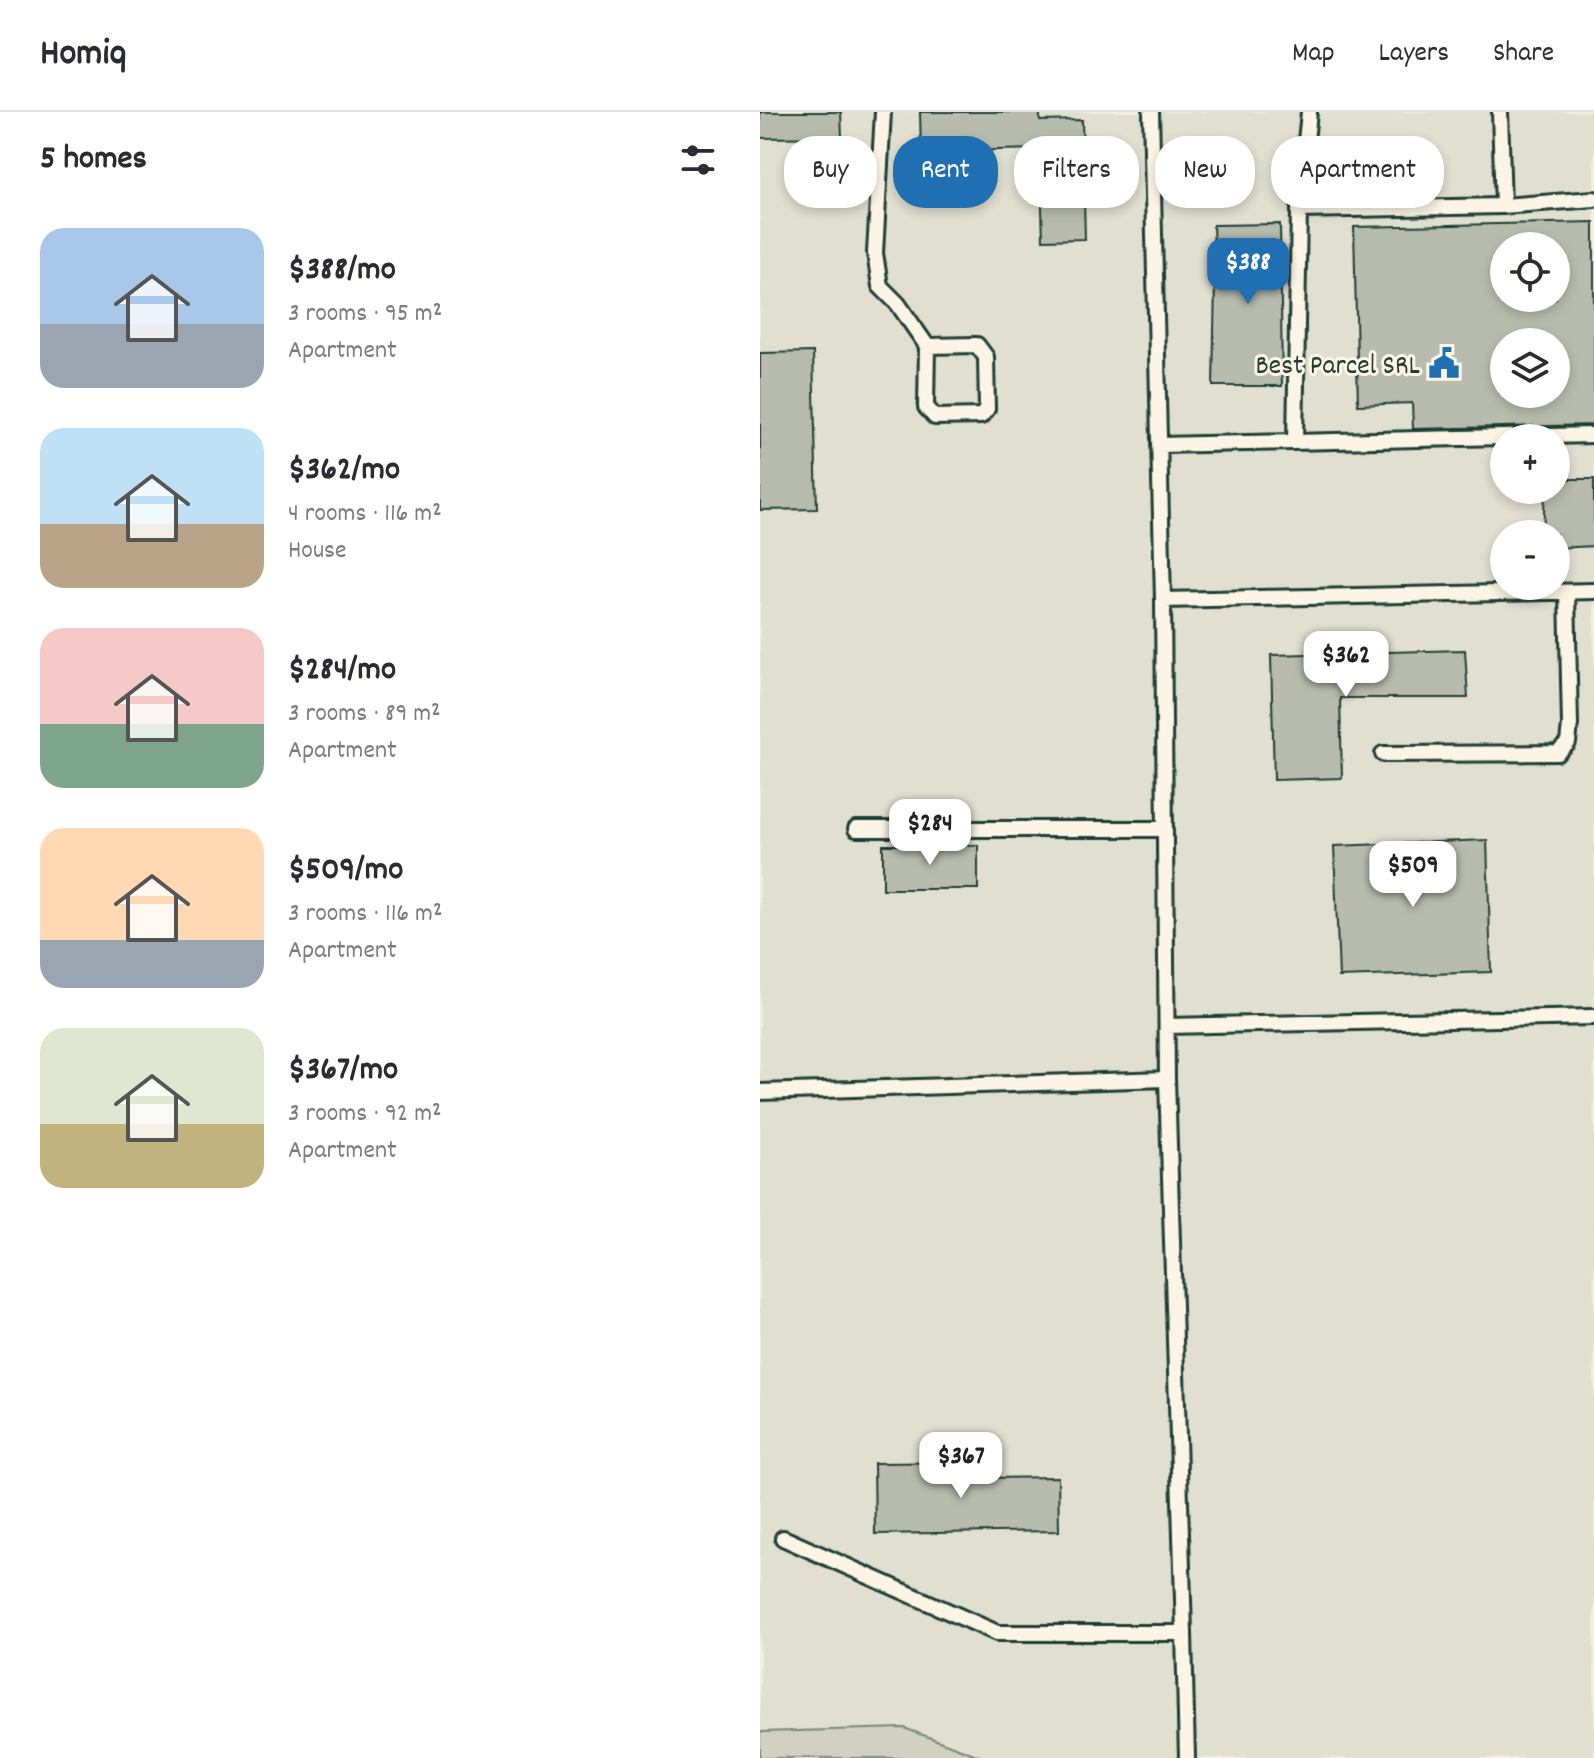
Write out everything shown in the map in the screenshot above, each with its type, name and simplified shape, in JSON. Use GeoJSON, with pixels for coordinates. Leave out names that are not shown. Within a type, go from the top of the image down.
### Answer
{"type":"FeatureCollection","features":[{"type":"Feature","properties":{"kind":"lane"},"geometry":{"type":"LineString","coordinates":[[883,112],[875,253],[880,286],[898,304],[927,346],[929,412],[935,417],[981,416],[989,402],[983,350],[977,345],[927,346]]}},
{"type":"Feature","properties":{"kind":"lane"},"geometry":{"type":"LineString","coordinates":[[1151,112],[1163,600],[1167,1079],[1187,1758]]}},
{"type":"Feature","properties":{"kind":"lane"},"geometry":{"type":"LineString","coordinates":[[1295,442],[1299,210],[1309,112]]}},
{"type":"Feature","properties":{"kind":"lane"},"geometry":{"type":"LineString","coordinates":[[1500,112],[1503,206]]}},
{"type":"Feature","properties":{"kind":"lane"},"geometry":{"type":"LineString","coordinates":[[1299,210],[1503,206],[1594,199]]}},
{"type":"Feature","properties":{"kind":"lane"},"geometry":{"type":"LineString","coordinates":[[1159,445],[1594,435]]}},
{"type":"Feature","properties":{"kind":"lane"},"geometry":{"type":"LineString","coordinates":[[1570,592],[1594,591]]}},
{"type":"Feature","properties":{"kind":"lane"},"geometry":{"type":"LineString","coordinates":[[1163,600],[1490,594]]}},
{"type":"Feature","properties":{"kind":"lane"},"geometry":{"type":"LineString","coordinates":[[1383,754],[1558,753],[1568,743],[1570,725],[1567,600]]}},
{"type":"Feature","properties":{"kind":"lane"},"geometry":{"type":"LineString","coordinates":[[856,829],[1165,829]]}},
{"type":"Feature","properties":{"kind":"lane"},"geometry":{"type":"LineString","coordinates":[[1167,1026],[1594,1017]]}},
{"type":"Feature","properties":{"kind":"lane"},"geometry":{"type":"LineString","coordinates":[[760,1092],[1167,1079]]}},
{"type":"Feature","properties":{"kind":"lane"},"geometry":{"type":"LineString","coordinates":[[783,1538],[997,1633],[1184,1633]]}},
{"type":"Feature","properties":{"kind":"shaded area"},"geometry":{"type":"Polygon","coordinates":[[[760,112],[1594,112],[1594,1758],[760,1758],[760,112]]]}},
{"type":"Feature","properties":{"kind":"shaded area"},"geometry":{"type":"Polygon","coordinates":[[[904,1728],[985,1758],[760,1758],[760,1732],[904,1728]]]}},
{"type":"Feature","properties":{"kind":"building"},"geometry":{"type":"Polygon","coordinates":[[[760,112],[841,112],[842,136],[760,138],[760,112]]]}},
{"type":"Feature","properties":{"kind":"building"},"geometry":{"type":"Polygon","coordinates":[[[920,112],[1040,112],[1040,121],[1082,120],[1082,136],[1014,136],[1014,150],[998,150],[998,136],[921,136],[920,112]]]}},
{"type":"Feature","properties":{"kind":"building"},"geometry":{"type":"Polygon","coordinates":[[[1042,208],[1084,208],[1085,239],[1043,240],[1042,208]]]}},
{"type":"Feature","properties":{"kind":"building"},"geometry":{"type":"Polygon","coordinates":[[[1594,222],[1594,425],[1490,424],[1490,427],[1413,429],[1412,403],[1358,405],[1354,227],[1594,222]]]}},
{"type":"Feature","properties":{"kind":"building"},"geometry":{"type":"Polygon","coordinates":[[[1280,224],[1282,386],[1213,386],[1213,225],[1280,224]]]}},
{"type":"Feature","properties":{"kind":"building"},"geometry":{"type":"Polygon","coordinates":[[[813,352],[817,509],[760,510],[760,353],[813,352]]]}},
{"type":"Feature","properties":{"kind":"building"},"geometry":{"type":"Polygon","coordinates":[[[1570,479],[1594,479],[1594,546],[1570,547],[1570,520],[1544,520],[1544,504],[1570,504],[1570,479]]]}},
{"type":"Feature","properties":{"kind":"building"},"geometry":{"type":"Polygon","coordinates":[[[1465,650],[1468,698],[1340,698],[1342,778],[1274,780],[1271,655],[1465,650]]]}},
{"type":"Feature","properties":{"kind":"building"},"geometry":{"type":"Polygon","coordinates":[[[1487,840],[1491,972],[1339,977],[1334,846],[1487,840]]]}},
{"type":"Feature","properties":{"kind":"building"},"geometry":{"type":"Polygon","coordinates":[[[883,845],[978,845],[978,889],[883,889],[883,845]]]}},
{"type":"Feature","properties":{"kind":"building"},"geometry":{"type":"Polygon","coordinates":[[[981,1462],[981,1478],[1058,1477],[1059,1531],[875,1534],[874,1463],[981,1462]]]}},
{"type":"Feature","properties":{"kind":"place","name":"Best Parcel SRL"},"geometry":{"type":"Point","coordinates":[1444,363]}}]}
